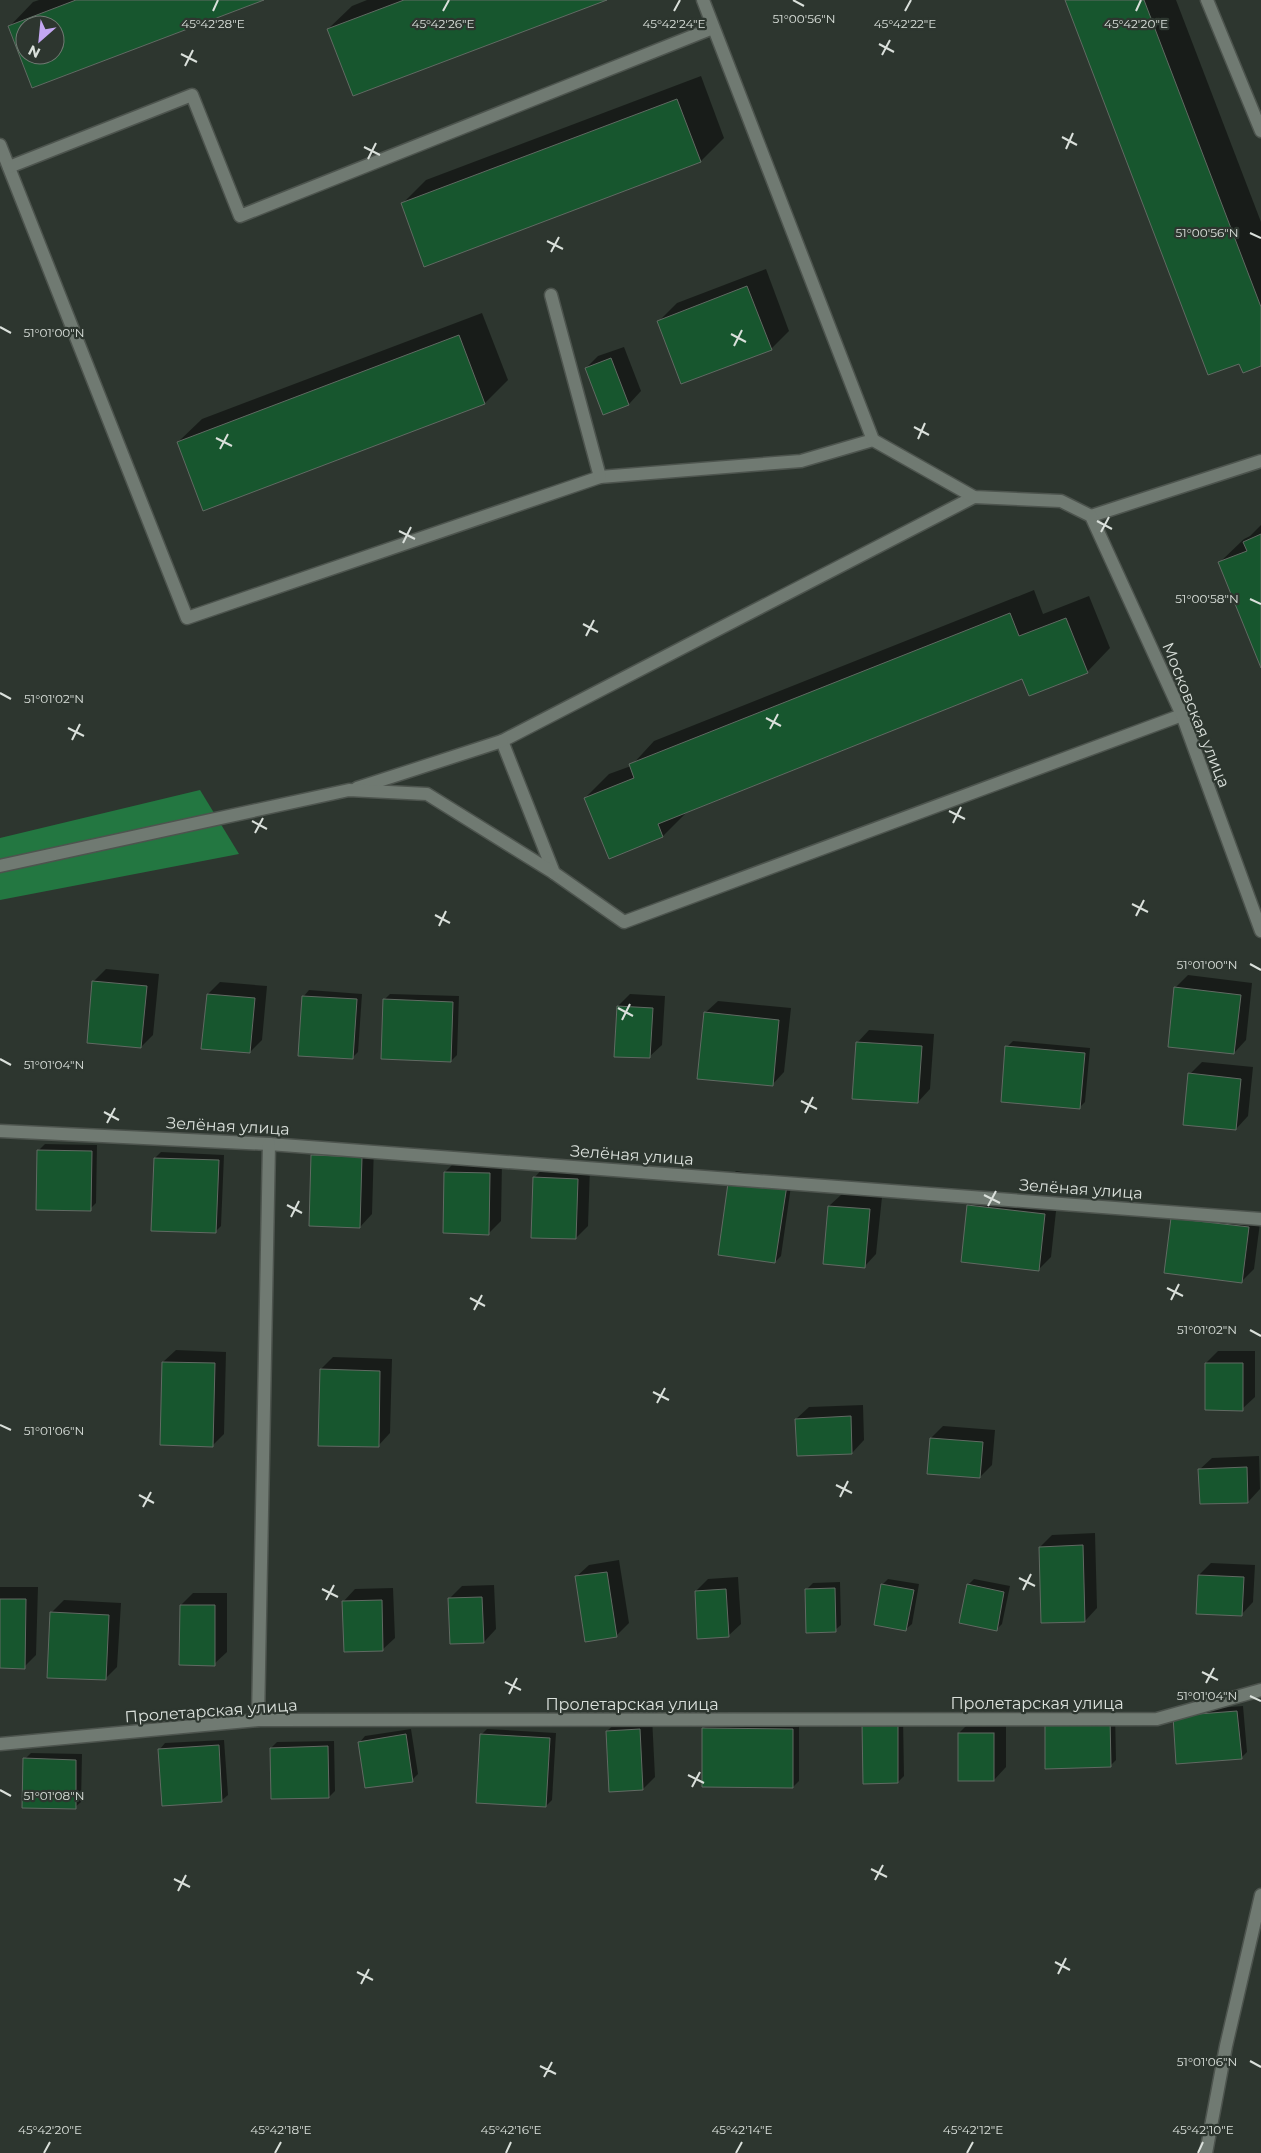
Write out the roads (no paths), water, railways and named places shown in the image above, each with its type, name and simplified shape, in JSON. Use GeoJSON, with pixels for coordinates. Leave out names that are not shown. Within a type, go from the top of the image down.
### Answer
{"type":"FeatureCollection","features":[{"type":"Feature","properties":{"kind":"street"},"geometry":{"type":"LineString","coordinates":[[703,0],[873,440],[974,497],[1061,501],[1091,516],[1261,461]]}},
{"type":"Feature","properties":{"kind":"street"},"geometry":{"type":"LineString","coordinates":[[1207,0],[1261,131]]}},
{"type":"Feature","properties":{"kind":"street"},"geometry":{"type":"LineString","coordinates":[[9,167],[192,95],[240,216],[714,28]]}},
{"type":"Feature","properties":{"kind":"street"},"geometry":{"type":"LineString","coordinates":[[0,145],[187,618],[600,476],[801,461],[873,440]]}},
{"type":"Feature","properties":{"kind":"street"},"geometry":{"type":"LineString","coordinates":[[551,295],[600,476]]}},
{"type":"Feature","properties":{"kind":"street"},"geometry":{"type":"LineString","coordinates":[[0,866],[349,790],[502,742],[974,497]]}},
{"type":"Feature","properties":{"kind":"street","name":"Московская улица"},"geometry":{"type":"LineString","coordinates":[[1091,516],[1182,715],[1261,930]]}},
{"type":"Feature","properties":{"kind":"street"},"geometry":{"type":"LineString","coordinates":[[349,790],[427,794],[554,873],[624,922],[1182,715]]}},
{"type":"Feature","properties":{"kind":"street"},"geometry":{"type":"LineString","coordinates":[[502,742],[554,873]]}},
{"type":"Feature","properties":{"kind":"street","name":"Зелёная улица"},"geometry":{"type":"LineString","coordinates":[[0,1131],[269,1144],[1261,1219]]}},
{"type":"Feature","properties":{"kind":"street"},"geometry":{"type":"LineString","coordinates":[[258,1720],[269,1144]]}},
{"type":"Feature","properties":{"kind":"street","name":"Пролетарская улица"},"geometry":{"type":"LineString","coordinates":[[0,1744],[258,1720],[1157,1719],[1261,1690]]}},
{"type":"Feature","properties":{"kind":"street"},"geometry":{"type":"LineString","coordinates":[[1206,2153],[1226,2046],[1261,1895]]}}]}
